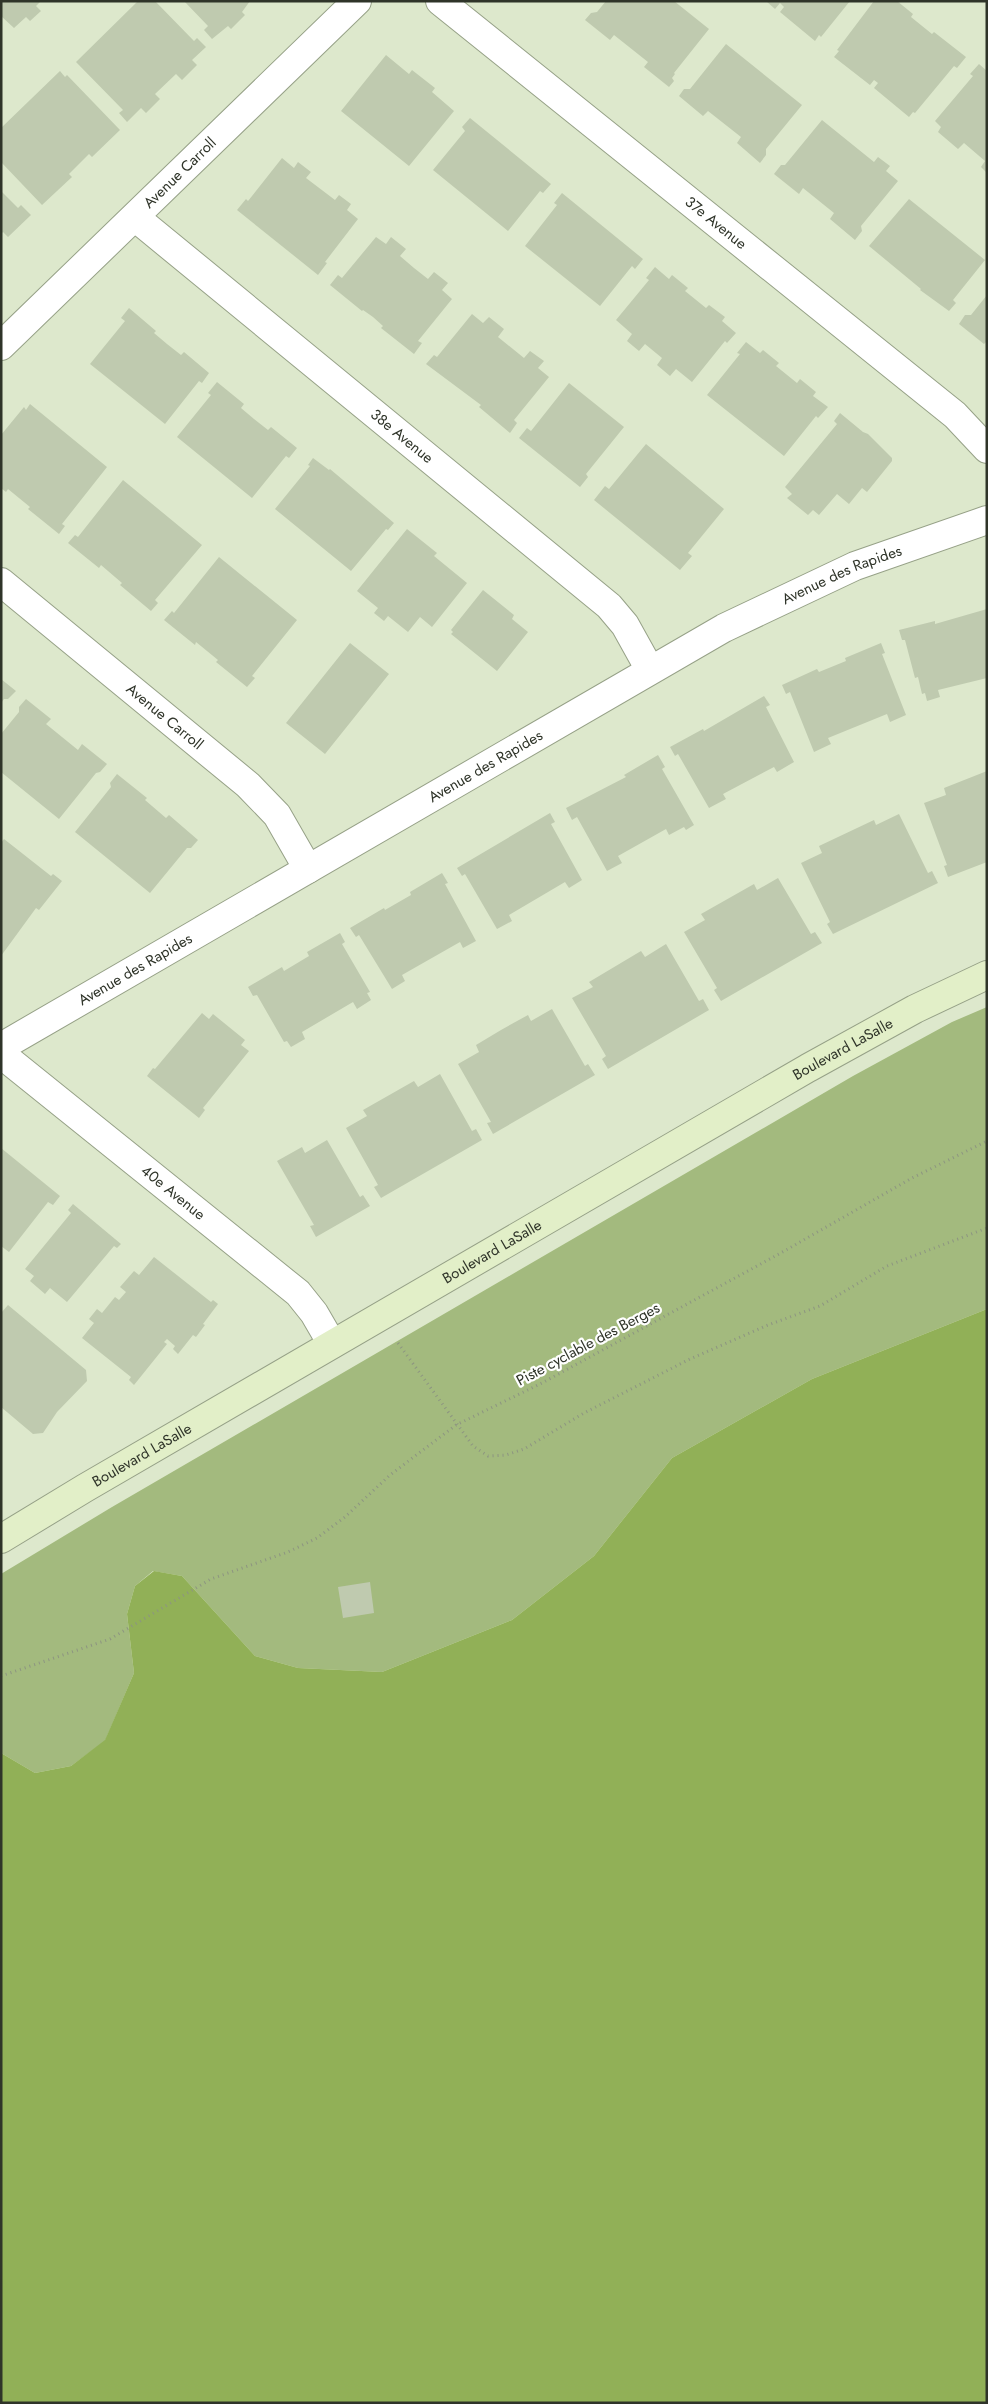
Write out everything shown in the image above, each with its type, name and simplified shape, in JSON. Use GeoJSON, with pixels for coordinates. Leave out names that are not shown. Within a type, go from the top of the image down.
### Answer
{"type":"FeatureCollection","features":[{"type":"Feature","properties":{"kind":"main road","name":"Boulevard LaSalle"},"geometry":{"type":"LineString","coordinates":[[1,1539],[332,1344],[851,1043],[915,1009],[987,975]]}},
{"type":"Feature","properties":{"kind":"street","name":"Avenue Carroll"},"geometry":{"type":"LineString","coordinates":[[1,346],[136,218],[357,1]]}},
{"type":"Feature","properties":{"kind":"street","name":"37e Avenue"},"geometry":{"type":"LineString","coordinates":[[440,1],[955,415],[987,449]]}},
{"type":"Feature","properties":{"kind":"street","name":"38e Avenue"},"geometry":{"type":"LineString","coordinates":[[136,218],[609,606],[625,625],[650,670]]}},
{"type":"Feature","properties":{"kind":"street","name":"Avenue des Rapides"},"geometry":{"type":"LineString","coordinates":[[1,1047],[724,628],[820,580],[903,548],[987,520]]}},
{"type":"Feature","properties":{"kind":"street","name":"Avenue Carroll"},"geometry":{"type":"LineString","coordinates":[[1,582],[248,785],[277,815],[308,869]]}},
{"type":"Feature","properties":{"kind":"street","name":"40e Avenue"},"geometry":{"type":"LineString","coordinates":[[1,1054],[298,1293],[332,1344]]}},
{"type":"Feature","properties":{"kind":"path","name":"Piste cyclable des Berges"},"geometry":{"type":"LineString","coordinates":[[1,1676],[110,1639],[211,1579],[288,1552],[317,1538],[345,1517],[390,1474],[456,1425],[542,1383],[779,1254],[912,1178],[987,1141]]}},
{"type":"Feature","properties":{"kind":"path"},"geometry":{"type":"LineString","coordinates":[[396,1340],[472,1446],[488,1456],[506,1456],[524,1449],[584,1413],[690,1359],[768,1325],[820,1306],[886,1266],[987,1228]]}},
{"type":"Feature","properties":{"kind":"shaded area"},"geometry":{"type":"Polygon","coordinates":[[[987,1007],[987,1309],[812,1379],[672,1458],[594,1556],[512,1620],[382,1672],[298,1668],[255,1656],[182,1576],[153,1571],[135,1586],[127,1614],[134,1673],[105,1741],[71,1766],[35,1773],[1,1753],[1,1574],[112,1507],[853,1076],[952,1022],[987,1007]]]}},
{"type":"Feature","properties":{"kind":"shaded area"},"geometry":{"type":"Polygon","coordinates":[[[987,1309],[987,2403],[1,2403],[1,1753],[35,1773],[71,1766],[105,1740],[134,1673],[127,1614],[135,1586],[154,1571],[182,1576],[255,1656],[298,1668],[382,1672],[512,1620],[594,1556],[672,1458],[812,1379],[987,1309]]]}},
{"type":"Feature","properties":{"kind":"building"},"geometry":{"type":"Polygon","coordinates":[[[1,1],[41,1],[36,6],[41,11],[30,21],[26,17],[14,28],[1,16],[1,1]]]}},
{"type":"Feature","properties":{"kind":"building"},"geometry":{"type":"Polygon","coordinates":[[[138,1],[155,1],[194,41],[197,38],[206,47],[192,60],[197,65],[182,80],[176,74],[155,94],[160,99],[146,113],[141,108],[127,122],[119,113],[123,110],[76,62],[138,1]]]}},
{"type":"Feature","properties":{"kind":"building"},"geometry":{"type":"Polygon","coordinates":[[[184,1],[250,1],[242,12],[245,15],[231,29],[228,26],[212,39],[204,30],[208,26],[184,1]]]}},
{"type":"Feature","properties":{"kind":"building"},"geometry":{"type":"Polygon","coordinates":[[[606,1],[674,1],[709,29],[674,73],[672,78],[674,81],[669,87],[644,67],[648,62],[614,35],[610,40],[585,20],[591,13],[597,12],[606,1]]]}},
{"type":"Feature","properties":{"kind":"building"},"geometry":{"type":"Polygon","coordinates":[[[766,1],[850,1],[821,37],[819,35],[815,41],[780,12],[784,7],[780,3],[775,9],[766,1]]]}},
{"type":"Feature","properties":{"kind":"building"},"geometry":{"type":"Polygon","coordinates":[[[874,1],[897,1],[913,14],[911,17],[966,57],[957,68],[954,66],[915,113],[913,112],[909,117],[874,88],[878,83],[874,80],[870,85],[834,57],[839,51],[837,50],[874,1]]]}},
{"type":"Feature","properties":{"kind":"building"},"geometry":{"type":"Polygon","coordinates":[[[726,44],[802,105],[766,149],[766,155],[760,163],[737,143],[741,137],[708,111],[703,116],[679,96],[684,89],[690,89],[726,44]]]}},
{"type":"Feature","properties":{"kind":"building"},"geometry":{"type":"Polygon","coordinates":[[[386,55],[409,74],[412,70],[435,88],[432,92],[454,111],[409,166],[341,111],[386,55]]]}},
{"type":"Feature","properties":{"kind":"building"},"geometry":{"type":"Polygon","coordinates":[[[979,64],[987,71],[987,173],[981,167],[985,161],[964,143],[958,149],[938,132],[941,127],[935,121],[973,76],[970,74],[979,64]]]}},
{"type":"Feature","properties":{"kind":"building"},"geometry":{"type":"Polygon","coordinates":[[[60,71],[65,77],[67,75],[120,130],[92,157],[89,154],[69,174],[72,177],[42,205],[1,162],[1,128],[60,71]]]}},
{"type":"Feature","properties":{"kind":"building"},"geometry":{"type":"Polygon","coordinates":[[[470,118],[551,184],[543,193],[540,191],[508,231],[433,170],[465,131],[462,127],[470,118]]]}},
{"type":"Feature","properties":{"kind":"building"},"geometry":{"type":"Polygon","coordinates":[[[822,120],[874,162],[878,157],[890,166],[886,171],[898,181],[861,226],[862,231],[855,240],[830,219],[834,213],[803,188],[799,194],[774,174],[781,165],[785,165],[822,120]]]}},
{"type":"Feature","properties":{"kind":"building"},"geometry":{"type":"Polygon","coordinates":[[[282,158],[294,168],[298,162],[311,172],[306,178],[335,200],[339,195],[351,204],[347,210],[358,219],[325,262],[327,263],[318,275],[237,210],[246,199],[248,201],[282,158]]]}},
{"type":"Feature","properties":{"kind":"building"},"geometry":{"type":"Polygon","coordinates":[[[1,191],[18,208],[21,205],[31,215],[8,237],[3,232],[1,234],[1,191]]]}},
{"type":"Feature","properties":{"kind":"building"},"geometry":{"type":"Polygon","coordinates":[[[562,193],[643,259],[635,269],[632,266],[600,306],[525,246],[557,205],[554,203],[562,193]]]}},
{"type":"Feature","properties":{"kind":"building"},"geometry":{"type":"Polygon","coordinates":[[[909,199],[985,260],[953,300],[956,303],[949,311],[920,290],[869,246],[909,199]]]}},
{"type":"Feature","properties":{"kind":"building"},"geometry":{"type":"Polygon","coordinates":[[[376,237],[386,244],[391,237],[406,249],[400,256],[414,268],[428,279],[434,272],[448,283],[442,290],[452,299],[418,341],[422,343],[414,354],[381,328],[383,326],[373,317],[362,311],[330,285],[338,275],[342,278],[376,237]]]}},
{"type":"Feature","properties":{"kind":"building"},"geometry":{"type":"Polygon","coordinates":[[[655,267],[669,279],[672,275],[688,288],[685,291],[706,308],[709,305],[725,317],[722,321],[736,333],[727,343],[725,341],[692,382],[676,369],[670,376],[657,365],[662,358],[645,344],[639,351],[627,341],[632,334],[616,320],[649,280],[646,278],[655,267]]]}},
{"type":"Feature","properties":{"kind":"building"},"geometry":{"type":"Polygon","coordinates":[[[987,295],[987,341],[984,344],[959,324],[965,315],[971,315],[987,295]]]}},
{"type":"Feature","properties":{"kind":"building"},"geometry":{"type":"Polygon","coordinates":[[[129,308],[156,331],[154,333],[167,344],[181,355],[184,352],[209,373],[202,383],[199,381],[165,424],[90,364],[125,321],[121,318],[129,308]]]}},
{"type":"Feature","properties":{"kind":"building"},"geometry":{"type":"Polygon","coordinates":[[[472,314],[483,323],[489,317],[504,329],[498,337],[524,358],[530,351],[544,361],[538,368],[549,377],[514,420],[517,423],[510,433],[479,407],[481,405],[426,364],[434,355],[437,357],[472,314]]]}},
{"type":"Feature","properties":{"kind":"building"},"geometry":{"type":"Polygon","coordinates":[[[746,342],[760,353],[763,350],[779,363],[776,366],[797,383],[800,379],[816,392],[813,396],[828,407],[818,418],[816,416],[784,456],[707,395],[740,354],[737,353],[746,342]]]}},
{"type":"Feature","properties":{"kind":"building"},"geometry":{"type":"Polygon","coordinates":[[[217,382],[244,404],[241,408],[254,419],[268,430],[271,427],[297,448],[289,458],[286,456],[252,498],[177,437],[211,395],[208,393],[217,382]]]}},
{"type":"Feature","properties":{"kind":"building"},"geometry":{"type":"Polygon","coordinates":[[[569,383],[624,427],[586,474],[588,477],[580,487],[519,438],[527,428],[531,431],[569,383]]]}},
{"type":"Feature","properties":{"kind":"building"},"geometry":{"type":"Polygon","coordinates":[[[30,404],[107,467],[62,524],[65,526],[59,534],[28,509],[30,507],[8,489],[6,492],[1,488],[1,435],[24,407],[26,410],[30,404]]]}},
{"type":"Feature","properties":{"kind":"building"},"geometry":{"type":"Polygon","coordinates":[[[840,413],[868,434],[892,458],[892,461],[867,492],[862,488],[849,504],[837,494],[819,515],[813,510],[808,515],[787,498],[792,494],[785,487],[837,424],[834,421],[840,413]]]}},
{"type":"Feature","properties":{"kind":"building"},"geometry":{"type":"Polygon","coordinates":[[[646,444],[724,509],[688,553],[692,556],[680,570],[594,500],[605,486],[609,489],[646,444]]]}},
{"type":"Feature","properties":{"kind":"building"},"geometry":{"type":"Polygon","coordinates":[[[313,458],[330,469],[394,523],[388,530],[386,529],[351,571],[275,509],[310,466],[308,465],[313,458]]]}},
{"type":"Feature","properties":{"kind":"building"},"geometry":{"type":"Polygon","coordinates":[[[123,480],[202,545],[155,600],[158,603],[151,611],[120,585],[122,583],[101,565],[99,568],[68,543],[75,535],[78,537],[123,480]]]}},
{"type":"Feature","properties":{"kind":"building"},"geometry":{"type":"Polygon","coordinates":[[[407,529],[437,553],[434,556],[467,583],[432,627],[420,617],[408,632],[388,616],[384,621],[374,613],[378,608],[357,591],[407,529]]]}},
{"type":"Feature","properties":{"kind":"building"},"geometry":{"type":"Polygon","coordinates":[[[219,557],[297,620],[252,676],[255,678],[247,687],[216,662],[218,660],[196,642],[195,645],[164,620],[172,611],[174,613],[219,557]]]}},
{"type":"Feature","properties":{"kind":"building"},"geometry":{"type":"Polygon","coordinates":[[[483,590],[514,615],[512,619],[528,632],[497,671],[451,634],[453,632],[451,630],[483,590]]]}},
{"type":"Feature","properties":{"kind":"building"},"geometry":{"type":"Polygon","coordinates":[[[987,609],[987,678],[938,690],[940,697],[927,701],[925,693],[922,694],[918,677],[915,678],[905,640],[902,640],[899,630],[935,621],[935,624],[987,609]]]}},
{"type":"Feature","properties":{"kind":"building"},"geometry":{"type":"Polygon","coordinates":[[[350,643],[389,674],[325,754],[286,723],[350,643]]]}},
{"type":"Feature","properties":{"kind":"building"},"geometry":{"type":"Polygon","coordinates":[[[881,643],[885,653],[882,654],[906,715],[890,722],[887,714],[828,738],[831,744],[814,752],[790,692],[786,694],[782,685],[817,669],[819,672],[846,661],[845,658],[881,643]]]}},
{"type":"Feature","properties":{"kind":"building"},"geometry":{"type":"Polygon","coordinates":[[[1,679],[16,691],[1,703],[1,679]]]}},
{"type":"Feature","properties":{"kind":"building"},"geometry":{"type":"Polygon","coordinates":[[[764,696],[770,705],[766,707],[794,762],[777,772],[774,767],[723,794],[726,799],[709,808],[678,754],[675,756],[670,747],[703,729],[704,731],[764,696]]]}},
{"type":"Feature","properties":{"kind":"building"},"geometry":{"type":"Polygon","coordinates":[[[26,699],[51,719],[46,724],[78,750],[82,744],[107,764],[100,772],[96,773],[59,819],[1,772],[1,734],[19,712],[19,707],[26,699]]]}},
{"type":"Feature","properties":{"kind":"building"},"geometry":{"type":"Polygon","coordinates":[[[658,755],[665,767],[662,769],[694,825],[686,830],[684,827],[669,835],[666,829],[618,856],[622,863],[607,871],[577,817],[572,820],[566,808],[626,777],[624,775],[658,755]]]}},
{"type":"Feature","properties":{"kind":"building"},"geometry":{"type":"Polygon","coordinates":[[[987,771],[987,862],[948,877],[944,866],[947,865],[924,803],[946,795],[944,788],[987,771]]]}},
{"type":"Feature","properties":{"kind":"building"},"geometry":{"type":"Polygon","coordinates":[[[117,774],[147,798],[145,800],[166,818],[169,815],[198,840],[191,848],[187,848],[150,893],[75,832],[111,787],[110,783],[117,774]]]}},
{"type":"Feature","properties":{"kind":"building"},"geometry":{"type":"Polygon","coordinates":[[[550,813],[555,822],[551,824],[582,880],[569,888],[565,882],[509,915],[512,921],[497,929],[465,874],[462,876],[457,868],[550,813]]]}},
{"type":"Feature","properties":{"kind":"building"},"geometry":{"type":"Polygon","coordinates":[[[899,814],[928,873],[932,871],[938,883],[833,934],[827,924],[830,922],[801,863],[822,853],[819,846],[874,820],[876,825],[899,814]]]}},
{"type":"Feature","properties":{"kind":"building"},"geometry":{"type":"Polygon","coordinates":[[[4,839],[51,876],[53,874],[62,881],[39,910],[36,908],[1,956],[1,843],[4,839]]]}},
{"type":"Feature","properties":{"kind":"building"},"geometry":{"type":"Polygon","coordinates":[[[442,873],[448,883],[445,884],[476,941],[463,948],[460,942],[402,975],[405,981],[392,989],[359,935],[356,937],[350,928],[411,895],[410,892],[442,873]]]}},
{"type":"Feature","properties":{"kind":"building"},"geometry":{"type":"Polygon","coordinates":[[[778,878],[811,934],[815,932],[822,943],[721,1001],[714,990],[717,988],[684,932],[705,920],[701,914],[754,884],[757,890],[778,878]]]}},
{"type":"Feature","properties":{"kind":"building"},"geometry":{"type":"Polygon","coordinates":[[[340,933],[345,942],[342,944],[370,992],[367,993],[371,1000],[357,1009],[353,1002],[302,1032],[305,1039],[291,1047],[287,1041],[284,1042],[257,995],[253,996],[248,987],[282,967],[284,971],[309,956],[307,952],[340,933]]]}},
{"type":"Feature","properties":{"kind":"building"},"geometry":{"type":"Polygon","coordinates":[[[666,944],[699,1001],[703,999],[709,1010],[608,1069],[602,1059],[606,1056],[572,998],[593,987],[589,982],[641,951],[645,957],[666,944]]]}},
{"type":"Feature","properties":{"kind":"building"},"geometry":{"type":"Polygon","coordinates":[[[552,1009],[585,1066],[588,1064],[595,1075],[493,1134],[487,1123],[491,1122],[458,1064],[479,1052],[476,1045],[501,1030],[528,1015],[531,1021],[552,1009]]]}},
{"type":"Feature","properties":{"kind":"building"},"geometry":{"type":"Polygon","coordinates":[[[202,1013],[209,1019],[213,1014],[245,1040],[241,1045],[249,1051],[203,1108],[205,1110],[199,1118],[147,1076],[202,1013]]]}},
{"type":"Feature","properties":{"kind":"building"},"geometry":{"type":"Polygon","coordinates":[[[440,1074],[472,1131],[476,1129],[482,1140],[381,1198],[374,1187],[378,1185],[346,1128],[367,1116],[363,1110],[414,1081],[418,1087],[440,1074]]]}},
{"type":"Feature","properties":{"kind":"building"},"geometry":{"type":"Polygon","coordinates":[[[327,1140],[360,1197],[363,1195],[370,1206],[316,1237],[310,1226],[314,1225],[277,1161],[302,1147],[305,1153],[327,1140]]]}},
{"type":"Feature","properties":{"kind":"building"},"geometry":{"type":"Polygon","coordinates":[[[1,1148],[60,1196],[53,1205],[48,1202],[9,1252],[1,1246],[1,1148]]]}},
{"type":"Feature","properties":{"kind":"building"},"geometry":{"type":"Polygon","coordinates":[[[73,1204],[121,1244],[117,1248],[114,1246],[67,1302],[50,1288],[45,1294],[30,1281],[34,1276],[25,1269],[71,1213],[68,1210],[73,1204]]]}},
{"type":"Feature","properties":{"kind":"building"},"geometry":{"type":"Polygon","coordinates":[[[154,1257],[211,1302],[213,1300],[218,1304],[196,1337],[193,1335],[178,1354],[173,1349],[175,1346],[167,1339],[164,1342],[167,1344],[134,1385],[129,1380],[131,1377],[82,1338],[94,1323],[89,1319],[97,1309],[102,1313],[115,1297],[119,1300],[126,1292],[120,1287],[134,1271],[139,1275],[154,1257]]]}},
{"type":"Feature","properties":{"kind":"building"},"geometry":{"type":"Polygon","coordinates":[[[8,1305],[86,1370],[87,1381],[57,1412],[43,1433],[33,1434],[1,1407],[1,1313],[8,1305]]]}},
{"type":"Feature","properties":{"kind":"building"},"geometry":{"type":"Polygon","coordinates":[[[370,1582],[374,1613],[343,1618],[338,1587],[370,1582]]]}}]}
